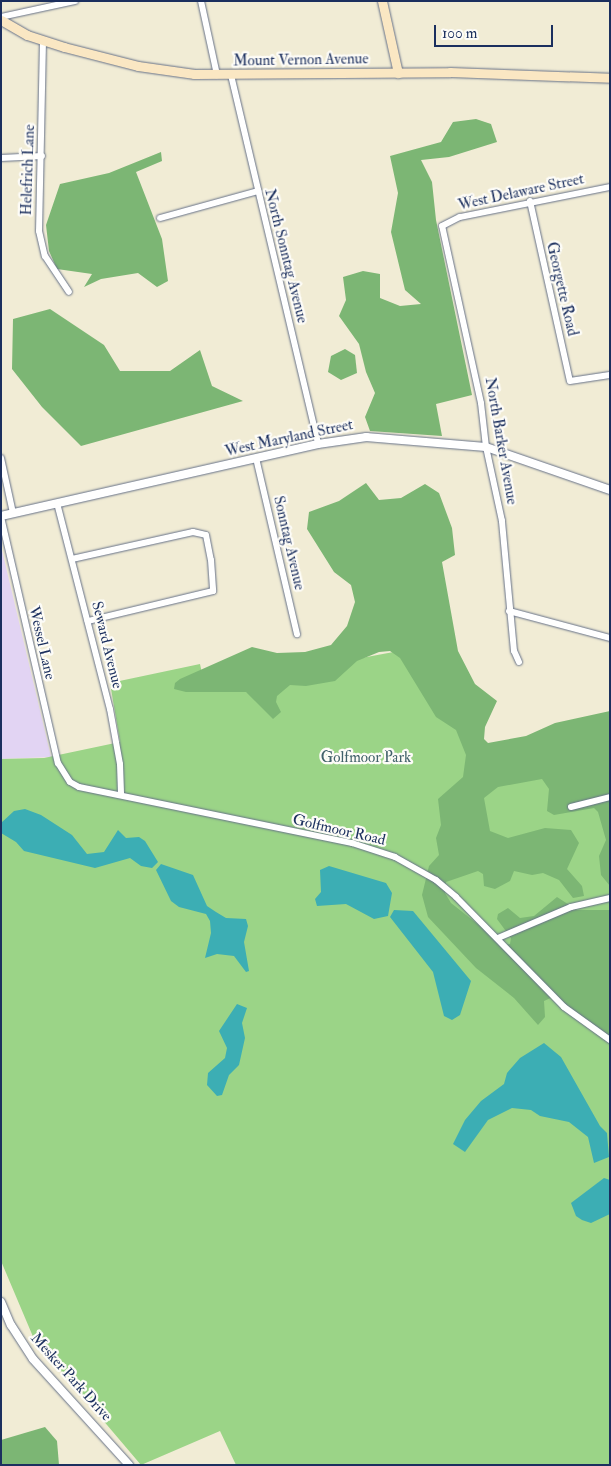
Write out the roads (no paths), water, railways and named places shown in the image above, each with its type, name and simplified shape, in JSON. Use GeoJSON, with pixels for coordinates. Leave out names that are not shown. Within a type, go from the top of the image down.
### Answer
{"type":"FeatureCollection","features":[{"type":"Feature","properties":{"kind":"main road"},"geometry":{"type":"LineString","coordinates":[[382,1],[398,73]]}},
{"type":"Feature","properties":{"kind":"main road","name":"Mount Vernon Avenue"},"geometry":{"type":"LineString","coordinates":[[1,19],[43,41],[138,66],[217,75],[398,73],[610,78]]}},
{"type":"Feature","properties":{"kind":"street"},"geometry":{"type":"LineString","coordinates":[[1,19],[75,1]]}},
{"type":"Feature","properties":{"kind":"street"},"geometry":{"type":"LineString","coordinates":[[201,1],[217,75]]}},
{"type":"Feature","properties":{"kind":"street","name":"Helefrich Lane"},"geometry":{"type":"LineString","coordinates":[[43,41],[39,231],[42,247],[55,275],[69,292]]}},
{"type":"Feature","properties":{"kind":"street","name":"North Sonntag Avenue"},"geometry":{"type":"LineString","coordinates":[[230,75],[318,444]]}},
{"type":"Feature","properties":{"kind":"street"},"geometry":{"type":"LineString","coordinates":[[1,158],[42,156]]}},
{"type":"Feature","properties":{"kind":"street","name":"West Delaware Street"},"geometry":{"type":"LineString","coordinates":[[442,227],[445,222],[454,219],[610,187]]}},
{"type":"Feature","properties":{"kind":"street"},"geometry":{"type":"LineString","coordinates":[[160,218],[258,192]]}},
{"type":"Feature","properties":{"kind":"street","name":"Georgette Road"},"geometry":{"type":"LineString","coordinates":[[530,202],[571,381],[610,375]]}},
{"type":"Feature","properties":{"kind":"street","name":"North Barker Avenue"},"geometry":{"type":"LineString","coordinates":[[442,227],[473,362],[486,447],[502,521],[514,651],[519,662]]}},
{"type":"Feature","properties":{"kind":"street","name":"West Maryland Street"},"geometry":{"type":"LineString","coordinates":[[1,516],[318,444],[366,437],[486,447],[610,490]]}},
{"type":"Feature","properties":{"kind":"street"},"geometry":{"type":"LineString","coordinates":[[1,458],[13,513]]}},
{"type":"Feature","properties":{"kind":"street","name":"Sonntag Avenue"},"geometry":{"type":"LineString","coordinates":[[256,458],[297,634]]}},
{"type":"Feature","properties":{"kind":"street","name":"Seward Avenue"},"geometry":{"type":"LineString","coordinates":[[57,503],[88,621],[120,764],[121,795]]}},
{"type":"Feature","properties":{"kind":"street","name":"Wessel Lane"},"geometry":{"type":"LineString","coordinates":[[1,516],[63,774]]}},
{"type":"Feature","properties":{"kind":"street"},"geometry":{"type":"LineString","coordinates":[[72,559],[193,532],[206,535],[212,560],[213,591],[88,621]]}},
{"type":"Feature","properties":{"kind":"street"},"geometry":{"type":"LineString","coordinates":[[510,611],[610,638]]}},
{"type":"Feature","properties":{"kind":"street","name":"Golfmoor Road"},"geometry":{"type":"LineString","coordinates":[[63,774],[79,786],[352,843],[395,857],[436,880],[498,938],[564,1007],[610,1040]]}},
{"type":"Feature","properties":{"kind":"street"},"geometry":{"type":"LineString","coordinates":[[571,807],[610,797]]}},
{"type":"Feature","properties":{"kind":"street"},"geometry":{"type":"LineString","coordinates":[[498,938],[571,906],[610,898]]}},
{"type":"Feature","properties":{"kind":"street","name":"Mesker Park Drive"},"geometry":{"type":"LineString","coordinates":[[1,1302],[11,1325],[33,1359],[129,1465]]}},
{"type":"Feature","properties":{"kind":"water"},"geometry":{"type":"Polygon","coordinates":[[[25,809],[41,815],[72,835],[87,854],[104,852],[118,830],[126,838],[139,837],[145,841],[158,862],[152,868],[141,866],[130,858],[95,868],[24,851],[16,842],[1,833],[1,823],[14,811],[25,809]]]}},
{"type":"Feature","properties":{"kind":"water"},"geometry":{"type":"Polygon","coordinates":[[[161,864],[193,875],[207,906],[216,912],[226,918],[246,919],[248,926],[244,942],[249,971],[246,972],[234,956],[217,954],[205,958],[211,933],[210,921],[206,914],[179,907],[171,901],[156,870],[161,864]]]}},
{"type":"Feature","properties":{"kind":"water"},"geometry":{"type":"Polygon","coordinates":[[[329,866],[386,883],[392,893],[388,916],[374,919],[346,904],[317,906],[315,899],[321,892],[320,870],[329,866]]]}},
{"type":"Feature","properties":{"kind":"water"},"geometry":{"type":"Polygon","coordinates":[[[394,910],[413,911],[471,981],[460,1015],[452,1020],[444,1016],[433,972],[390,917],[394,910]]]}},
{"type":"Feature","properties":{"kind":"water"},"geometry":{"type":"Polygon","coordinates":[[[237,1004],[247,1008],[242,1023],[245,1038],[239,1065],[229,1075],[222,1095],[217,1096],[207,1085],[208,1073],[225,1058],[227,1048],[219,1031],[237,1004]]]}},
{"type":"Feature","properties":{"kind":"water"},"geometry":{"type":"Polygon","coordinates":[[[544,1043],[561,1057],[600,1126],[607,1133],[609,1157],[594,1163],[588,1137],[569,1122],[540,1116],[531,1110],[512,1108],[488,1120],[465,1152],[453,1144],[465,1120],[481,1101],[504,1084],[507,1073],[520,1058],[544,1043]]]}},
{"type":"Feature","properties":{"kind":"water"},"geometry":{"type":"Polygon","coordinates":[[[604,1178],[610,1180],[610,1214],[591,1223],[582,1220],[576,1216],[571,1203],[604,1178]]]}},
{"type":"Feature","properties":{"kind":"park label","name":"Golfmoor Park"},"geometry":{"type":"Point","coordinates":[366,758]}}]}
